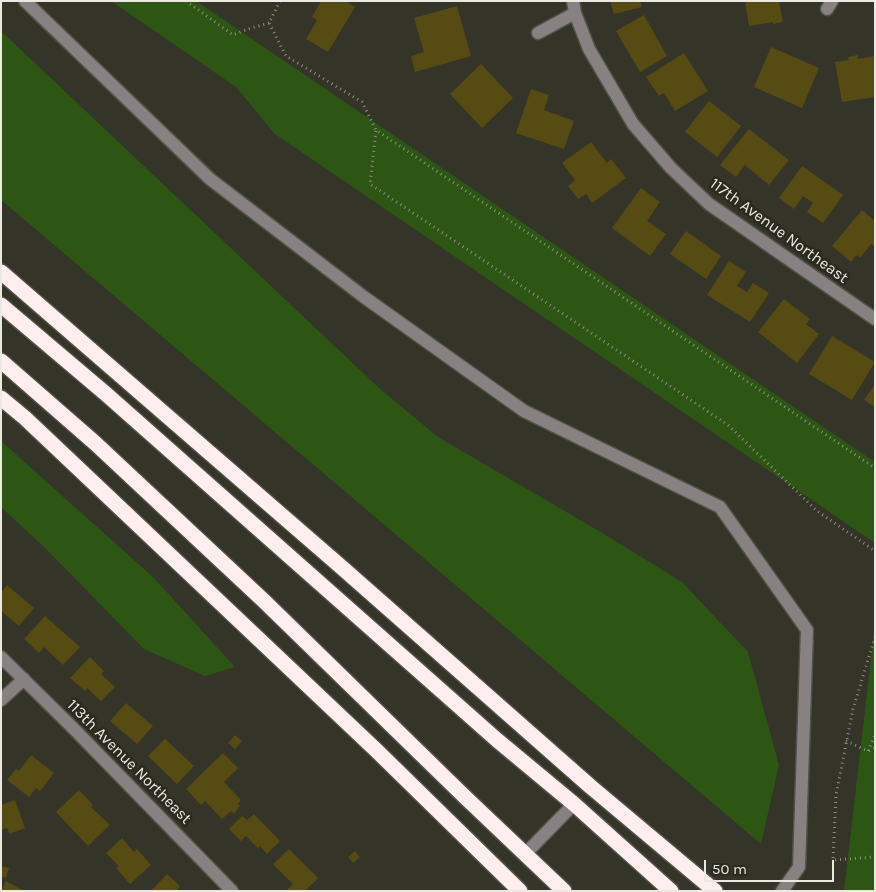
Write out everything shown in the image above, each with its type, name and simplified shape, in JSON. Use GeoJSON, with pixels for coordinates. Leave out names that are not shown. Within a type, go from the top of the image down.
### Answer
{"type":"FeatureCollection","features":[{"type":"Feature","properties":{"kind":"highway"},"geometry":{"type":"LineString","coordinates":[[1,272],[339,565],[591,787],[715,891]]}},
{"type":"Feature","properties":{"kind":"highway"},"geometry":{"type":"LineString","coordinates":[[1,304],[106,394],[497,740],[574,804],[671,891]]}},
{"type":"Feature","properties":{"kind":"highway"},"geometry":{"type":"LineString","coordinates":[[1,361],[94,443],[264,601],[564,891]]}},
{"type":"Feature","properties":{"kind":"highway"},"geometry":{"type":"LineString","coordinates":[[1,398],[32,425],[377,751],[520,891]]}},
{"type":"Feature","properties":{"kind":"street"},"geometry":{"type":"LineString","coordinates":[[25,1],[210,179],[364,297],[524,411],[720,507],[807,630],[799,867],[782,891]]}},
{"type":"Feature","properties":{"kind":"street","name":"117th Avenue Northeast"},"geometry":{"type":"LineString","coordinates":[[538,33],[574,7],[589,49],[634,124],[671,168],[709,204],[875,319]]}},
{"type":"Feature","properties":{"kind":"street","name":"113th Avenue Northeast"},"geometry":{"type":"LineString","coordinates":[[1,658],[24,679],[232,891]]}},
{"type":"Feature","properties":{"kind":"street"},"geometry":{"type":"LineString","coordinates":[[1,700],[24,679]]}},
{"type":"Feature","properties":{"kind":"street"},"geometry":{"type":"LineString","coordinates":[[525,854],[574,804]]}},
{"type":"Feature","properties":{"kind":"path"},"geometry":{"type":"LineString","coordinates":[[186,1],[234,35],[248,28],[269,23]]}},
{"type":"Feature","properties":{"kind":"path"},"geometry":{"type":"LineString","coordinates":[[269,23],[280,1]]}},
{"type":"Feature","properties":{"kind":"path"},"geometry":{"type":"LineString","coordinates":[[269,23],[286,56],[362,102],[376,130],[875,468]]}},
{"type":"Feature","properties":{"kind":"path"},"geometry":{"type":"LineString","coordinates":[[376,130],[370,184],[728,426],[817,511],[875,552]]}},
{"type":"Feature","properties":{"kind":"path"},"geometry":{"type":"LineString","coordinates":[[875,637],[853,709],[846,741],[836,795],[833,860],[875,857]]}},
{"type":"Feature","properties":{"kind":"path"},"geometry":{"type":"LineString","coordinates":[[868,658],[875,656]]}},
{"type":"Feature","properties":{"kind":"path"},"geometry":{"type":"LineString","coordinates":[[868,751],[875,735]]}},
{"type":"Feature","properties":{"kind":"path"},"geometry":{"type":"LineString","coordinates":[[846,741],[868,751],[875,748]]}},
{"type":"Feature","properties":{"kind":"green space"},"geometry":{"type":"Polygon","coordinates":[[[111,1],[196,1],[875,462],[875,543],[275,134],[236,87],[111,1]]]}},
{"type":"Feature","properties":{"kind":"green space"},"geometry":{"type":"Polygon","coordinates":[[[1,31],[379,388],[438,437],[682,582],[748,652],[779,765],[761,844],[1,200],[1,31]]]}},
{"type":"Feature","properties":{"kind":"green space"},"geometry":{"type":"Polygon","coordinates":[[[1,441],[154,578],[235,667],[205,676],[144,649],[44,547],[1,507],[1,441]]]}},
{"type":"Feature","properties":{"kind":"green space"},"geometry":{"type":"Polygon","coordinates":[[[875,624],[875,891],[844,891],[875,624]]]}},
{"type":"Feature","properties":{"kind":"building"},"geometry":{"type":"Polygon","coordinates":[[[321,1],[346,1],[355,7],[328,52],[306,39],[317,20],[312,17],[321,1]]]}},
{"type":"Feature","properties":{"kind":"building"},"geometry":{"type":"Polygon","coordinates":[[[610,1],[640,1],[642,7],[614,14],[610,1]]]}},
{"type":"Feature","properties":{"kind":"building"},"geometry":{"type":"Polygon","coordinates":[[[745,1],[779,1],[783,22],[749,26],[745,1]]]}},
{"type":"Feature","properties":{"kind":"building"},"geometry":{"type":"Polygon","coordinates":[[[457,6],[471,56],[415,72],[411,56],[424,52],[414,18],[457,6]]]}},
{"type":"Feature","properties":{"kind":"building"},"geometry":{"type":"Polygon","coordinates":[[[644,15],[667,56],[640,72],[616,31],[644,15]]]}},
{"type":"Feature","properties":{"kind":"building"},"geometry":{"type":"Polygon","coordinates":[[[771,47],[819,68],[802,108],[754,87],[771,47]]]}},
{"type":"Feature","properties":{"kind":"building"},"geometry":{"type":"Polygon","coordinates":[[[684,53],[708,91],[675,111],[664,93],[659,96],[646,77],[684,53]]]}},
{"type":"Feature","properties":{"kind":"building"},"geometry":{"type":"Polygon","coordinates":[[[858,55],[858,59],[875,56],[875,97],[842,102],[835,62],[849,60],[848,57],[858,55]]]}},
{"type":"Feature","properties":{"kind":"building"},"geometry":{"type":"Polygon","coordinates":[[[481,64],[513,98],[482,128],[450,94],[481,64]]]}},
{"type":"Feature","properties":{"kind":"building"},"geometry":{"type":"Polygon","coordinates":[[[531,89],[549,95],[544,110],[574,121],[564,149],[516,133],[531,89]]]}},
{"type":"Feature","properties":{"kind":"building"},"geometry":{"type":"Polygon","coordinates":[[[709,101],[741,126],[717,157],[685,132],[709,101]]]}},
{"type":"Feature","properties":{"kind":"building"},"geometry":{"type":"Polygon","coordinates":[[[749,129],[789,160],[769,185],[745,165],[736,177],[720,165],[749,129]]]}},
{"type":"Feature","properties":{"kind":"building"},"geometry":{"type":"Polygon","coordinates":[[[591,142],[607,163],[611,159],[626,178],[592,203],[586,194],[578,199],[568,186],[575,180],[562,163],[591,142]]]}},
{"type":"Feature","properties":{"kind":"building"},"geometry":{"type":"Polygon","coordinates":[[[802,166],[843,195],[823,223],[807,212],[813,203],[803,196],[794,209],[779,198],[802,166]]]}},
{"type":"Feature","properties":{"kind":"building"},"geometry":{"type":"Polygon","coordinates":[[[641,188],[660,202],[647,221],[666,234],[650,256],[612,228],[641,188]]]}},
{"type":"Feature","properties":{"kind":"building"},"geometry":{"type":"Polygon","coordinates":[[[862,210],[875,221],[875,245],[871,244],[860,258],[856,255],[851,262],[832,246],[862,210]]]}},
{"type":"Feature","properties":{"kind":"building"},"geometry":{"type":"Polygon","coordinates":[[[686,231],[721,256],[706,279],[670,254],[686,231]]]}},
{"type":"Feature","properties":{"kind":"building"},"geometry":{"type":"Polygon","coordinates":[[[729,261],[746,272],[737,286],[747,292],[753,283],[769,293],[750,322],[707,295],[729,261]]]}},
{"type":"Feature","properties":{"kind":"building"},"geometry":{"type":"Polygon","coordinates":[[[784,299],[810,319],[806,324],[819,334],[797,363],[758,332],[784,299]]]}},
{"type":"Feature","properties":{"kind":"building"},"geometry":{"type":"Polygon","coordinates":[[[832,336],[875,362],[852,400],[809,374],[832,336]]]}},
{"type":"Feature","properties":{"kind":"building"},"geometry":{"type":"Polygon","coordinates":[[[875,384],[875,407],[864,400],[875,384]]]}},
{"type":"Feature","properties":{"kind":"building"},"geometry":{"type":"Polygon","coordinates":[[[7,585],[34,608],[19,626],[1,611],[1,593],[7,585]]]}},
{"type":"Feature","properties":{"kind":"building"},"geometry":{"type":"Polygon","coordinates":[[[45,616],[80,647],[63,665],[44,647],[39,653],[24,639],[45,616]]]}},
{"type":"Feature","properties":{"kind":"building"},"geometry":{"type":"Polygon","coordinates":[[[90,657],[104,671],[101,674],[115,687],[101,701],[87,688],[85,691],[70,678],[90,657]]]}},
{"type":"Feature","properties":{"kind":"building"},"geometry":{"type":"Polygon","coordinates":[[[126,703],[153,726],[137,744],[110,721],[126,703]]]}},
{"type":"Feature","properties":{"kind":"building"},"geometry":{"type":"Polygon","coordinates":[[[235,735],[242,741],[235,749],[228,743],[235,735]]]}},
{"type":"Feature","properties":{"kind":"building"},"geometry":{"type":"Polygon","coordinates":[[[165,739],[194,766],[177,784],[148,756],[165,739]]]}},
{"type":"Feature","properties":{"kind":"building"},"geometry":{"type":"Polygon","coordinates":[[[223,753],[238,768],[224,782],[241,800],[238,804],[240,806],[234,814],[231,811],[222,819],[205,801],[201,805],[186,789],[223,753]]]}},
{"type":"Feature","properties":{"kind":"building"},"geometry":{"type":"Polygon","coordinates":[[[31,755],[54,773],[40,791],[36,788],[29,797],[7,780],[16,769],[19,771],[31,755]]]}},
{"type":"Feature","properties":{"kind":"building"},"geometry":{"type":"Polygon","coordinates":[[[79,790],[93,805],[91,807],[110,825],[88,846],[56,812],[79,790]]]}},
{"type":"Feature","properties":{"kind":"building"},"geometry":{"type":"Polygon","coordinates":[[[15,800],[25,828],[9,834],[7,828],[1,830],[1,805],[15,800]]]}},
{"type":"Feature","properties":{"kind":"building"},"geometry":{"type":"Polygon","coordinates":[[[254,814],[280,841],[267,854],[260,846],[258,848],[246,836],[241,841],[229,829],[242,816],[247,820],[254,814]]]}},
{"type":"Feature","properties":{"kind":"building"},"geometry":{"type":"Polygon","coordinates":[[[122,838],[134,852],[137,849],[151,865],[130,884],[116,868],[119,866],[106,853],[122,838]]]}},
{"type":"Feature","properties":{"kind":"building"},"geometry":{"type":"Polygon","coordinates":[[[289,849],[318,878],[305,891],[288,891],[293,884],[273,864],[289,849]]]}},
{"type":"Feature","properties":{"kind":"building"},"geometry":{"type":"Polygon","coordinates":[[[355,851],[360,857],[353,863],[348,857],[355,851]]]}},
{"type":"Feature","properties":{"kind":"building"},"geometry":{"type":"Polygon","coordinates":[[[1,866],[9,868],[6,878],[1,877],[1,866]]]}},
{"type":"Feature","properties":{"kind":"building"},"geometry":{"type":"Polygon","coordinates":[[[167,874],[180,886],[176,891],[151,891],[167,874]]]}},
{"type":"Feature","properties":{"kind":"building"},"geometry":{"type":"Polygon","coordinates":[[[6,881],[24,891],[1,891],[6,881]]]}}]}
